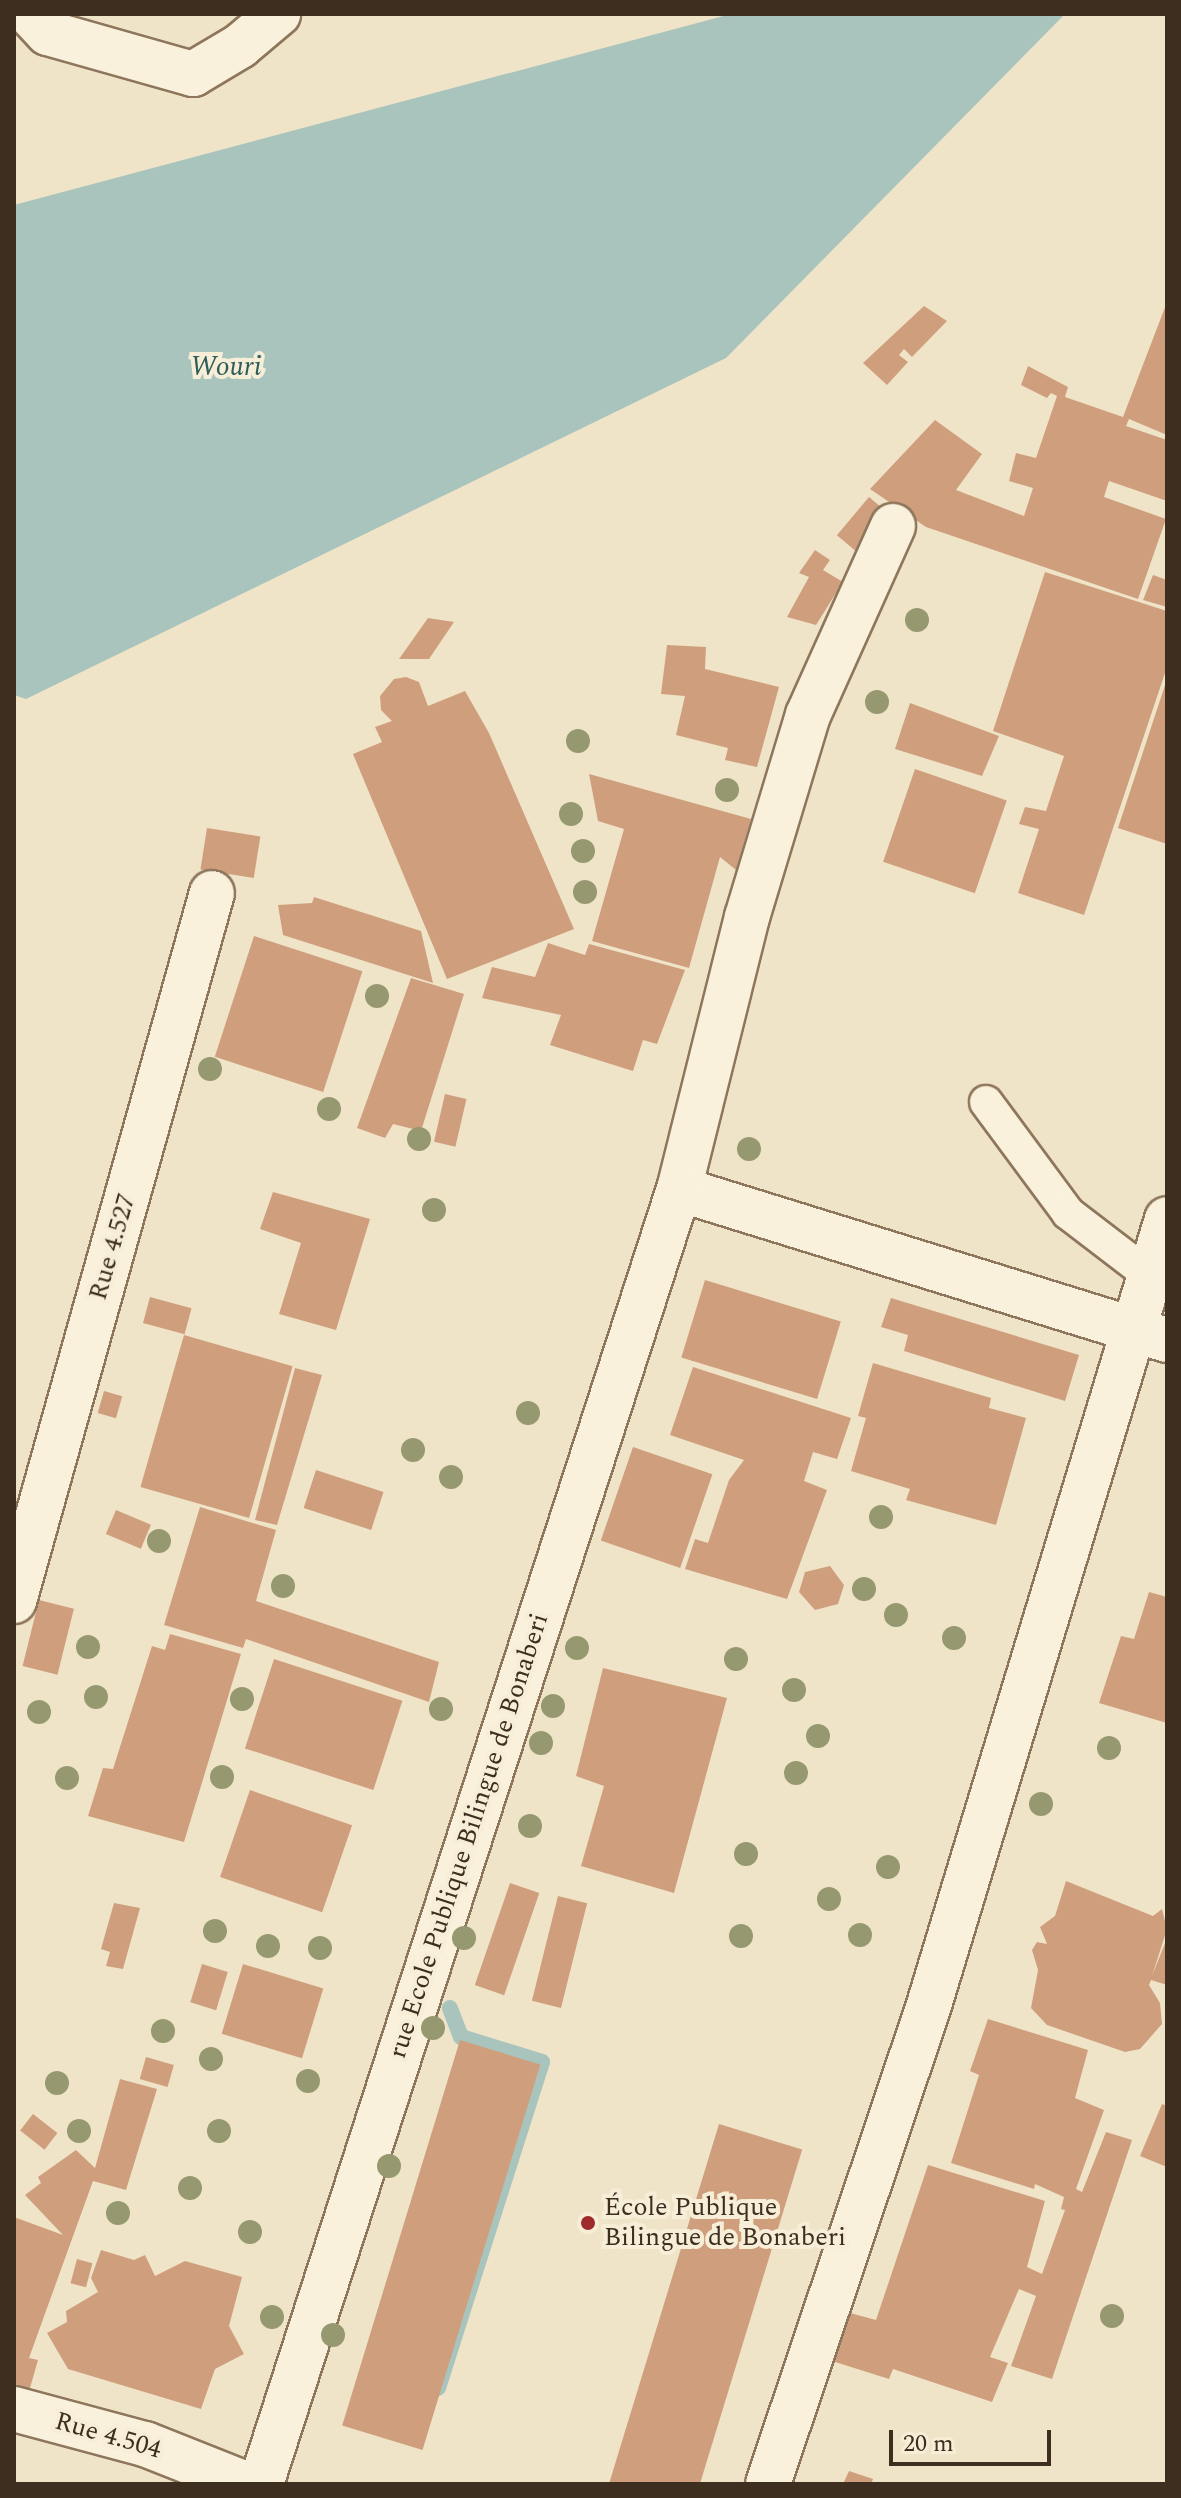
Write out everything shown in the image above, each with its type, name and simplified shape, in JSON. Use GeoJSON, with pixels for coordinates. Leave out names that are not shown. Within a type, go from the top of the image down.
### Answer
{"type":"FeatureCollection","features":[{"type":"Feature","properties":{"kind":"street"},"geometry":{"type":"LineString","coordinates":[[30,14],[48,33],[193,74],[240,46],[278,14]]}},
{"type":"Feature","properties":{"kind":"street","name":"rue Ecole Publique Bilingue de Bonaberi"},"geometry":{"type":"LineString","coordinates":[[261,2484],[679,1189],[747,917],[808,715],[893,526]]}},
{"type":"Feature","properties":{"kind":"street","name":"Rue 4.527"},"geometry":{"type":"LineString","coordinates":[[14,1601],[212,893]]}},
{"type":"Feature","properties":{"kind":"street"},"geometry":{"type":"LineString","coordinates":[[679,1189],[1149,1334]]}},
{"type":"Feature","properties":{"kind":"street"},"geometry":{"type":"LineString","coordinates":[[768,2484],[1149,1334],[1149,1275],[1167,1219]]}},
{"type":"Feature","properties":{"kind":"street","name":"Rue 4.504"},"geometry":{"type":"LineString","coordinates":[[14,2409],[145,2444],[246,2484]]}},
{"type":"Feature","properties":{"kind":"lane"},"geometry":{"type":"LineString","coordinates":[[986,1102],[1068,1213],[1149,1275]]}},
{"type":"Feature","properties":{"kind":"water","name":"Wouri"},"geometry":{"type":"Polygon","coordinates":[[[731,14],[1065,14],[726,358],[26,699],[14,695],[14,205],[731,14]]]}},
{"type":"Feature","properties":{"kind":"building"},"geometry":{"type":"Polygon","coordinates":[[[1167,302],[1167,435],[1129,419],[1126,426],[1167,440],[1167,501],[1109,481],[1104,497],[1166,519],[1138,599],[926,527],[870,489],[935,420],[982,454],[956,490],[1024,516],[1033,488],[1009,481],[1016,453],[1036,458],[1057,396],[1051,393],[1047,398],[1021,385],[1028,366],[1068,387],[1065,397],[1123,417],[1167,302]]]}},
{"type":"Feature","properties":{"kind":"building"},"geometry":{"type":"Polygon","coordinates":[[[924,306],[947,321],[912,357],[904,349],[899,355],[908,362],[887,385],[863,363],[924,306]]]}},
{"type":"Feature","properties":{"kind":"building"},"geometry":{"type":"Polygon","coordinates":[[[869,497],[888,513],[856,551],[837,535],[869,497]]]}},
{"type":"Feature","properties":{"kind":"building"},"geometry":{"type":"Polygon","coordinates":[[[815,550],[830,560],[823,570],[843,582],[816,625],[787,617],[809,577],[799,573],[815,550]]]}},
{"type":"Feature","properties":{"kind":"building"},"geometry":{"type":"Polygon","coordinates":[[[1045,572],[1167,611],[1167,667],[1084,915],[1018,893],[1039,829],[1019,824],[1025,807],[1046,811],[1064,756],[993,731],[1045,572]]]}},
{"type":"Feature","properties":{"kind":"building"},"geometry":{"type":"Polygon","coordinates":[[[1153,575],[1167,580],[1167,607],[1143,600],[1153,575]]]}},
{"type":"Feature","properties":{"kind":"building"},"geometry":{"type":"Polygon","coordinates":[[[428,618],[454,622],[429,659],[399,659],[428,618]]]}},
{"type":"Feature","properties":{"kind":"building"},"geometry":{"type":"Polygon","coordinates":[[[667,645],[706,647],[705,669],[779,687],[757,767],[725,760],[728,748],[676,735],[685,696],[661,694],[667,645]]]}},
{"type":"Feature","properties":{"kind":"building"},"geometry":{"type":"Polygon","coordinates":[[[406,677],[419,682],[428,706],[465,691],[489,733],[574,929],[447,979],[353,754],[382,742],[375,727],[392,721],[381,710],[380,696],[394,679],[406,677]]]}},
{"type":"Feature","properties":{"kind":"building"},"geometry":{"type":"Polygon","coordinates":[[[1167,682],[1167,844],[1118,828],[1167,682]]]}},
{"type":"Feature","properties":{"kind":"building"},"geometry":{"type":"Polygon","coordinates":[[[910,703],[999,736],[982,776],[895,749],[910,703]]]}},
{"type":"Feature","properties":{"kind":"building"},"geometry":{"type":"Polygon","coordinates":[[[915,769],[1007,801],[975,893],[883,862],[915,769]]]}},
{"type":"Feature","properties":{"kind":"building"},"geometry":{"type":"Polygon","coordinates":[[[589,774],[751,819],[736,870],[720,857],[689,968],[592,941],[624,829],[598,821],[589,774]]]}},
{"type":"Feature","properties":{"kind":"building"},"geometry":{"type":"Polygon","coordinates":[[[207,828],[260,836],[254,878],[200,869],[207,828]]]}},
{"type":"Feature","properties":{"kind":"building"},"geometry":{"type":"Polygon","coordinates":[[[314,897],[421,931],[433,983],[283,935],[278,905],[312,903],[314,897]]]}},
{"type":"Feature","properties":{"kind":"building"},"geometry":{"type":"Polygon","coordinates":[[[254,936],[362,971],[323,1092],[215,1057],[254,936]]]}},
{"type":"Feature","properties":{"kind":"building"},"geometry":{"type":"Polygon","coordinates":[[[548,943],[585,955],[589,944],[685,970],[657,1044],[643,1040],[633,1071],[550,1045],[561,1015],[482,998],[492,967],[535,977],[548,943]]]}},
{"type":"Feature","properties":{"kind":"building"},"geometry":{"type":"Polygon","coordinates":[[[411,978],[464,994],[421,1131],[393,1124],[385,1138],[357,1128],[411,978]]]}},
{"type":"Feature","properties":{"kind":"building"},"geometry":{"type":"Polygon","coordinates":[[[445,1094],[466,1099],[455,1147],[434,1142],[445,1094]]]}},
{"type":"Feature","properties":{"kind":"building"},"geometry":{"type":"Polygon","coordinates":[[[273,1192],[370,1219],[336,1330],[279,1314],[301,1243],[260,1229],[273,1192]]]}},
{"type":"Feature","properties":{"kind":"building"},"geometry":{"type":"Polygon","coordinates":[[[705,1280],[841,1322],[817,1399],[681,1357],[705,1280]]]}},
{"type":"Feature","properties":{"kind":"building"},"geometry":{"type":"Polygon","coordinates":[[[150,1297],[192,1308],[185,1334],[143,1323],[150,1297]]]}},
{"type":"Feature","properties":{"kind":"building"},"geometry":{"type":"Polygon","coordinates":[[[891,1298],[1079,1355],[1065,1401],[904,1351],[908,1335],[881,1327],[891,1298]]]}},
{"type":"Feature","properties":{"kind":"building"},"geometry":{"type":"Polygon","coordinates":[[[184,1335],[293,1366],[249,1518],[140,1487],[184,1335]]]}},
{"type":"Feature","properties":{"kind":"building"},"geometry":{"type":"Polygon","coordinates":[[[873,1363],[991,1398],[989,1408],[1026,1418],[996,1525],[906,1500],[910,1489],[851,1471],[866,1418],[858,1416],[873,1363]]]}},
{"type":"Feature","properties":{"kind":"building"},"geometry":{"type":"Polygon","coordinates":[[[693,1367],[851,1418],[837,1459],[813,1452],[804,1481],[827,1490],[787,1599],[685,1569],[695,1539],[708,1543],[729,1480],[744,1460],[670,1435],[693,1367]]]}},
{"type":"Feature","properties":{"kind":"building"},"geometry":{"type":"Polygon","coordinates":[[[295,1368],[322,1375],[277,1525],[255,1520],[295,1368]]]}},
{"type":"Feature","properties":{"kind":"building"},"geometry":{"type":"Polygon","coordinates":[[[104,1391],[122,1396],[116,1418],[98,1413],[104,1391]]]}},
{"type":"Feature","properties":{"kind":"building"},"geometry":{"type":"Polygon","coordinates":[[[633,1447],[712,1474],[680,1568],[601,1541],[633,1447]]]}},
{"type":"Feature","properties":{"kind":"building"},"geometry":{"type":"Polygon","coordinates":[[[316,1470],[384,1492],[371,1530],[304,1508],[316,1470]]]}},
{"type":"Feature","properties":{"kind":"building"},"geometry":{"type":"Polygon","coordinates":[[[200,1507],[276,1530],[256,1601],[439,1662],[429,1702],[246,1639],[243,1648],[164,1625],[200,1507]]]}},
{"type":"Feature","properties":{"kind":"building"},"geometry":{"type":"Polygon","coordinates":[[[116,1510],[151,1525],[141,1549],[106,1534],[116,1510]]]}},
{"type":"Feature","properties":{"kind":"building"},"geometry":{"type":"Polygon","coordinates":[[[830,1566],[844,1585],[838,1604],[815,1610],[799,1592],[805,1572],[830,1566]]]}},
{"type":"Feature","properties":{"kind":"building"},"geometry":{"type":"Polygon","coordinates":[[[1149,1592],[1167,1597],[1167,1723],[1099,1703],[1121,1636],[1134,1639],[1149,1592]]]}},
{"type":"Feature","properties":{"kind":"building"},"geometry":{"type":"Polygon","coordinates":[[[39,1600],[74,1609],[57,1675],[23,1666],[39,1600]]]}},
{"type":"Feature","properties":{"kind":"building"},"geometry":{"type":"Polygon","coordinates":[[[170,1634],[241,1654],[184,1842],[88,1816],[103,1768],[113,1769],[152,1646],[165,1650],[170,1634]]]}},
{"type":"Feature","properties":{"kind":"building"},"geometry":{"type":"Polygon","coordinates":[[[274,1659],[402,1701],[373,1790],[245,1748],[274,1659]]]}},
{"type":"Feature","properties":{"kind":"building"},"geometry":{"type":"Polygon","coordinates":[[[603,1668],[727,1698],[674,1893],[581,1866],[604,1786],[576,1776],[603,1668]]]}},
{"type":"Feature","properties":{"kind":"building"},"geometry":{"type":"Polygon","coordinates":[[[250,1790],[352,1825],[322,1912],[220,1877],[250,1790]]]}},
{"type":"Feature","properties":{"kind":"building"},"geometry":{"type":"Polygon","coordinates":[[[1066,1881],[1153,1916],[1162,1909],[1167,1929],[1152,1976],[1167,1938],[1167,1985],[1151,1980],[1149,1985],[1160,2003],[1162,2024],[1140,2049],[1125,2052],[1047,2025],[1031,2008],[1038,1970],[1032,1950],[1037,1942],[1047,1944],[1040,1927],[1055,1916],[1066,1881]]]}},
{"type":"Feature","properties":{"kind":"building"},"geometry":{"type":"Polygon","coordinates":[[[510,1883],[539,1893],[504,1995],[475,1985],[510,1883]]]}},
{"type":"Feature","properties":{"kind":"building"},"geometry":{"type":"Polygon","coordinates":[[[558,1896],[587,1903],[561,2008],[532,2001],[558,1896]]]}},
{"type":"Feature","properties":{"kind":"building"},"geometry":{"type":"Polygon","coordinates":[[[114,1903],[140,1908],[123,1969],[106,1966],[110,1952],[101,1949],[114,1903]]]}},
{"type":"Feature","properties":{"kind":"building"},"geometry":{"type":"Polygon","coordinates":[[[202,1964],[228,1972],[216,2010],[190,2002],[202,1964]]]}},
{"type":"Feature","properties":{"kind":"building"},"geometry":{"type":"Polygon","coordinates":[[[243,1964],[323,1989],[302,2058],[222,2034],[243,1964]]]}},
{"type":"Feature","properties":{"kind":"building"},"geometry":{"type":"Polygon","coordinates":[[[988,2019],[1088,2050],[1075,2098],[1104,2110],[1076,2189],[1082,2192],[1106,2132],[1132,2140],[1052,2379],[1011,2366],[1036,2296],[1019,2289],[990,2357],[1008,2363],[992,2402],[893,2369],[889,2379],[832,2361],[850,2313],[876,2320],[928,2165],[1045,2201],[1027,2267],[1042,2274],[1065,2210],[1061,2209],[1064,2197],[1035,2184],[1034,2189],[951,2163],[979,2075],[970,2071],[988,2019]]]}},
{"type":"Feature","properties":{"kind":"building"},"geometry":{"type":"Polygon","coordinates":[[[460,2040],[540,2065],[423,2450],[342,2425],[460,2040]]]}},
{"type":"Feature","properties":{"kind":"building"},"geometry":{"type":"Polygon","coordinates":[[[146,2057],[174,2065],[168,2087],[140,2079],[146,2057]]]}},
{"type":"Feature","properties":{"kind":"building"},"geometry":{"type":"Polygon","coordinates":[[[120,2079],[157,2089],[126,2190],[93,2181],[29,2358],[38,2360],[28,2395],[14,2390],[14,2217],[63,2235],[25,2195],[41,2183],[38,2177],[76,2150],[95,2168],[120,2079]]]}},
{"type":"Feature","properties":{"kind":"building"},"geometry":{"type":"Polygon","coordinates":[[[1162,2104],[1167,2106],[1167,2167],[1140,2156],[1162,2104]]]}},
{"type":"Feature","properties":{"kind":"building"},"geometry":{"type":"Polygon","coordinates":[[[33,2114],[57,2133],[44,2150],[20,2131],[33,2114]]]}},
{"type":"Feature","properties":{"kind":"building"},"geometry":{"type":"Polygon","coordinates":[[[719,2124],[802,2149],[700,2484],[609,2484],[719,2124]]]}},
{"type":"Feature","properties":{"kind":"building"},"geometry":{"type":"Polygon","coordinates":[[[101,2250],[134,2260],[145,2255],[155,2276],[185,2261],[242,2277],[229,2326],[244,2354],[215,2369],[201,2409],[68,2369],[47,2333],[67,2322],[66,2311],[98,2292],[91,2278],[101,2250]]]}},
{"type":"Feature","properties":{"kind":"building"},"geometry":{"type":"Polygon","coordinates":[[[77,2259],[92,2263],[86,2287],[71,2283],[77,2259]]]}},
{"type":"Feature","properties":{"kind":"building"},"geometry":{"type":"Polygon","coordinates":[[[849,2471],[873,2479],[871,2484],[843,2484],[849,2471]]]}},
{"type":"Feature","properties":{"kind":"waterway"},"geometry":{"type":"LineString","coordinates":[[438,2388],[542,2062],[461,2037],[450,2008]]}},
{"type":"Feature","properties":{"kind":"place","name":"École Publique Bilingue de Bonaberi"},"geometry":{"type":"Point","coordinates":[588,2223]}}]}
